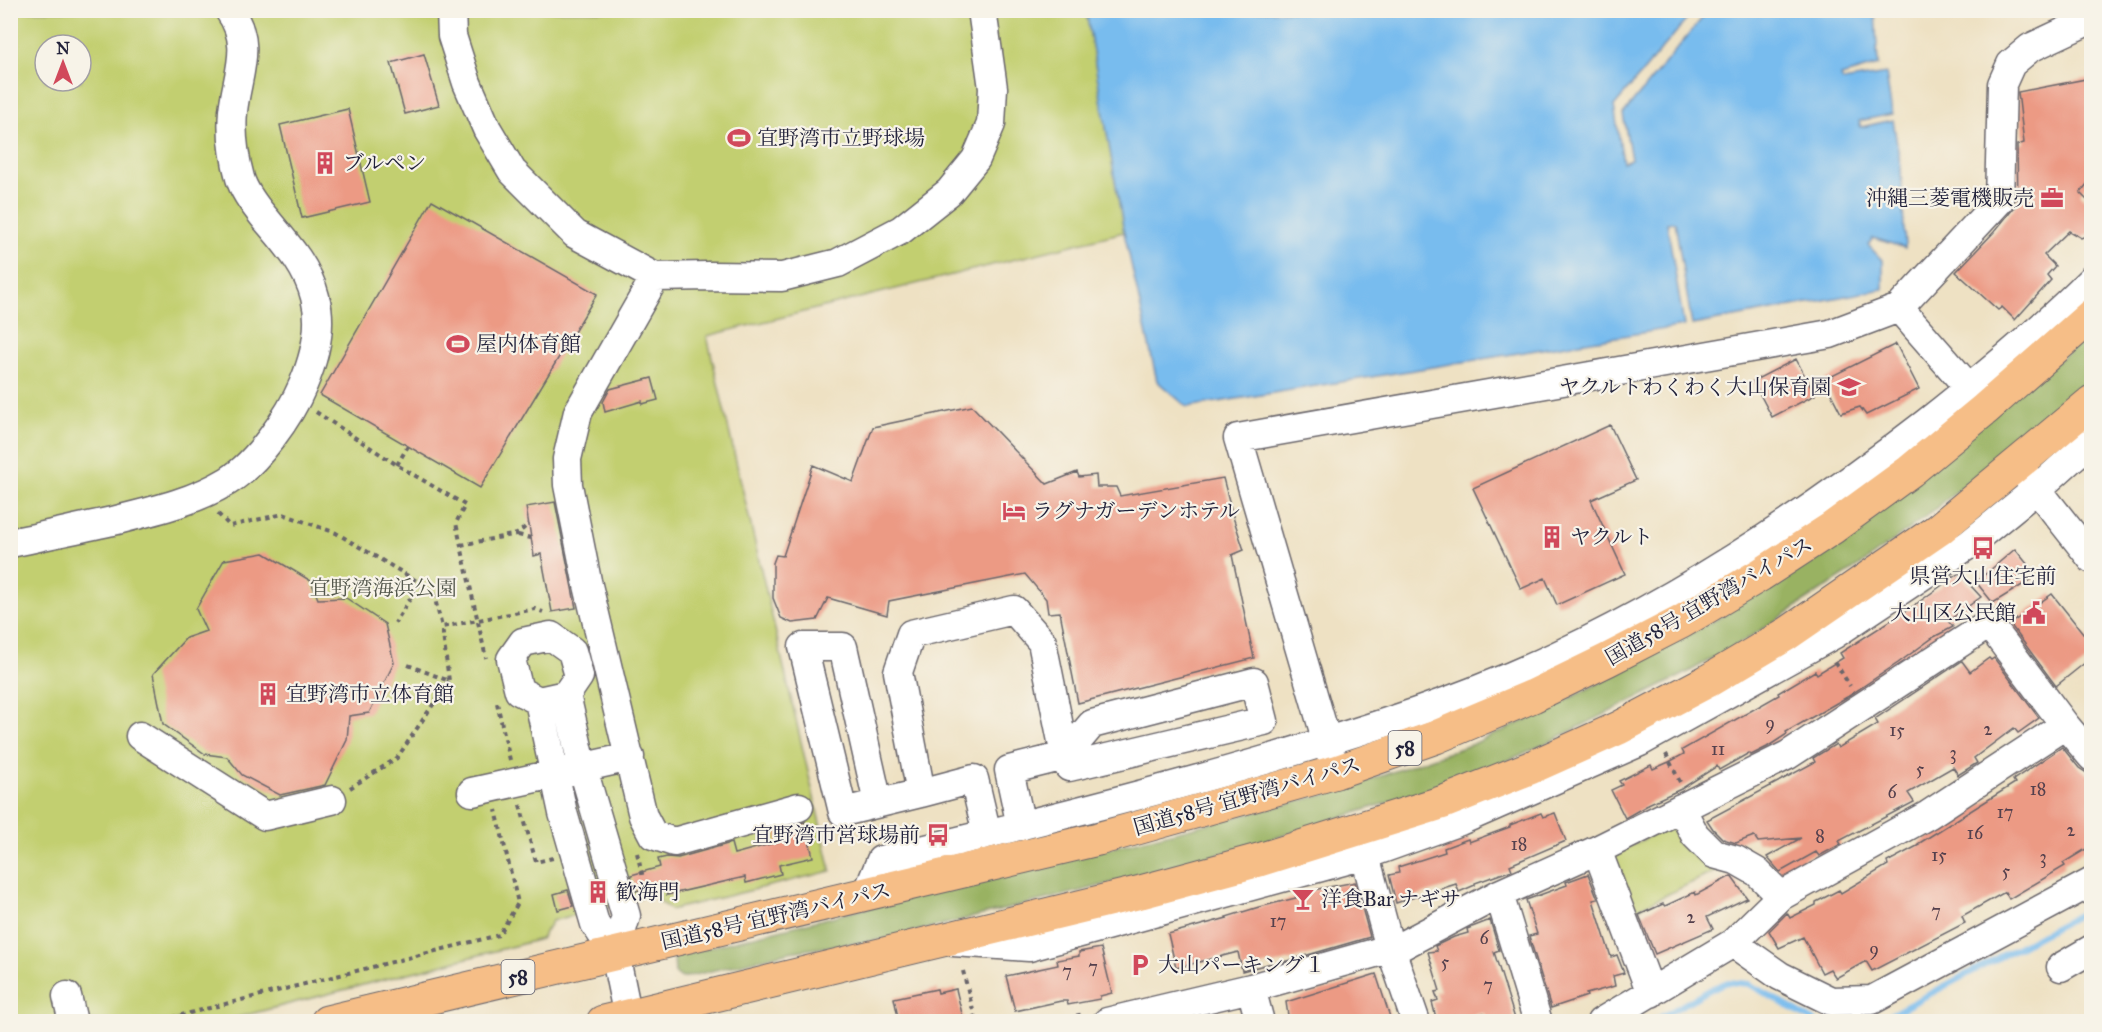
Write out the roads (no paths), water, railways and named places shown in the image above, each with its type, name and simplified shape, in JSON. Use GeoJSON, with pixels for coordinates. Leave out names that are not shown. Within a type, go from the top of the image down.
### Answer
{"type":"FeatureCollection","features":[{"type":"Feature","properties":{"kind":"highway","name":"国道58号 宜野湾バイパス"},"geometry":{"type":"LineString","coordinates":[[327,1022],[1098,839],[1336,772],[1436,737],[1533,696],[1608,660],[1681,622],[1761,575],[1832,528],[1910,471],[1985,409],[2091,315]]}},
{"type":"Feature","properties":{"kind":"highway"},"geometry":{"type":"LineString","coordinates":[[619,1020],[1141,892],[1259,860],[1361,843],[1444,802],[1530,768],[1619,728],[1708,681],[1787,634],[1938,530],[2027,477],[2091,402]]}},
{"type":"Feature","properties":{"kind":"street"},"geometry":{"type":"LineString","coordinates":[[10,543],[155,511],[200,496],[231,479],[254,458],[273,435],[297,399],[310,369],[318,342],[315,298],[308,276],[296,256],[255,205],[241,181],[232,137],[233,110],[243,42],[239,24],[229,10]]}},
{"type":"Feature","properties":{"kind":"street"},"geometry":{"type":"LineString","coordinates":[[451,10],[452,36],[467,83],[488,129],[512,171],[575,234],[654,277],[782,277],[838,263],[901,230],[949,192],[975,159],[991,124],[993,88],[982,10]]}},
{"type":"Feature","properties":{"kind":"street"},"geometry":{"type":"LineString","coordinates":[[1336,772],[1238,438],[1830,334],[1899,308],[1999,201],[2002,84],[2011,64],[2030,48],[2091,19]]}},
{"type":"Feature","properties":{"kind":"street"},"geometry":{"type":"LineString","coordinates":[[654,277],[578,412],[567,459],[568,485],[587,581],[643,816],[653,835],[674,842],[799,807]]}},
{"type":"Feature","properties":{"kind":"street"},"geometry":{"type":"LineString","coordinates":[[867,894],[881,860],[1173,787],[1327,742],[1384,724],[1473,691],[1556,656],[1677,594],[1815,506],[1969,388],[2068,303],[2091,279]]}},
{"type":"Feature","properties":{"kind":"street"},"geometry":{"type":"LineString","coordinates":[[1899,308],[1969,388]]}},
{"type":"Feature","properties":{"kind":"street"},"geometry":{"type":"LineString","coordinates":[[2091,440],[2027,477],[2091,559]]}},
{"type":"Feature","properties":{"kind":"street"},"geometry":{"type":"LineString","coordinates":[[878,803],[843,647],[803,646],[843,812],[878,803],[921,793],[974,780],[1065,756],[1092,724],[1254,682],[1264,721],[1069,767],[1065,756],[1041,642],[1014,610],[911,634],[898,672],[921,793]]}},
{"type":"Feature","properties":{"kind":"street"},"geometry":{"type":"LineString","coordinates":[[1120,1020],[1251,988],[1391,949],[1499,894],[1597,850],[1788,755],[1989,624],[2091,756]]}},
{"type":"Feature","properties":{"kind":"street"},"geometry":{"type":"LineString","coordinates":[[551,636],[572,651],[579,676],[553,698],[519,691],[511,659],[523,642],[551,636]]}},
{"type":"Feature","properties":{"kind":"street"},"geometry":{"type":"LineString","coordinates":[[576,663],[606,657]]}},
{"type":"Feature","properties":{"kind":"street"},"geometry":{"type":"LineString","coordinates":[[553,698],[583,769],[626,916],[615,954],[619,1020]]}},
{"type":"Feature","properties":{"kind":"street"},"geometry":{"type":"LineString","coordinates":[[553,698],[555,774],[563,813],[595,924],[615,954]]}},
{"type":"Feature","properties":{"kind":"street"},"geometry":{"type":"LineString","coordinates":[[1601,1022],[1733,943],[1781,896],[1928,815],[2065,725]]}},
{"type":"Feature","properties":{"kind":"street"},"geometry":{"type":"LineString","coordinates":[[141,736],[265,816],[332,800]]}},
{"type":"Feature","properties":{"kind":"street"},"geometry":{"type":"LineString","coordinates":[[472,792],[517,791],[555,774],[630,757]]}},
{"type":"Feature","properties":{"kind":"street"},"geometry":{"type":"LineString","coordinates":[[1009,770],[1021,826]]}},
{"type":"Feature","properties":{"kind":"street"},"geometry":{"type":"LineString","coordinates":[[974,780],[987,834]]}},
{"type":"Feature","properties":{"kind":"street"},"geometry":{"type":"LineString","coordinates":[[1686,806],[1695,835],[1714,854],[1736,860],[1757,872],[1781,896]]}},
{"type":"Feature","properties":{"kind":"street"},"geometry":{"type":"LineString","coordinates":[[1361,843],[1391,949],[1416,1022]]}},
{"type":"Feature","properties":{"kind":"street"},"geometry":{"type":"LineString","coordinates":[[1597,850],[1651,993]]}},
{"type":"Feature","properties":{"kind":"street"},"geometry":{"type":"LineString","coordinates":[[1733,943],[1780,976],[1831,1001],[1872,999],[2091,882]]}},
{"type":"Feature","properties":{"kind":"street"},"geometry":{"type":"LineString","coordinates":[[1499,894],[1538,1022]]}},
{"type":"Feature","properties":{"kind":"street"},"geometry":{"type":"LineString","coordinates":[[2061,967],[2091,949]]}},
{"type":"Feature","properties":{"kind":"street"},"geometry":{"type":"LineString","coordinates":[[1251,988],[1260,1022]]}},
{"type":"Feature","properties":{"kind":"water"},"geometry":{"type":"Polygon","coordinates":[[[1086,11],[1694,11],[1614,106],[1623,162],[1631,159],[1623,114],[1708,11],[1875,11],[1878,65],[1841,76],[1843,81],[1886,74],[1892,114],[1859,121],[1861,127],[1893,120],[1901,169],[1905,248],[1873,238],[1868,245],[1883,261],[1883,289],[1692,325],[1675,222],[1667,223],[1684,326],[1187,407],[1157,381],[1124,232],[1086,11]]]}},
{"type":"Feature","properties":{"kind":"waterway"},"geometry":{"type":"LineString","coordinates":[[1877,1022],[2092,908]]}},
{"type":"Feature","properties":{"kind":"waterway"},"geometry":{"type":"LineString","coordinates":[[1652,1022],[1728,982],[1749,984],[1815,1022]]}},
{"type":"Feature","properties":{"kind":"place","name":"宜野湾市立野球場"},"geometry":{"type":"Point","coordinates":[739,138]}},
{"type":"Feature","properties":{"kind":"place","name":"ブルペン"},"geometry":{"type":"Point","coordinates":[325,163]}},
{"type":"Feature","properties":{"kind":"place","name":"沖縄三菱電機販売"},"geometry":{"type":"Point","coordinates":[2052,198]}},
{"type":"Feature","properties":{"kind":"place","name":"屋内体育館"},"geometry":{"type":"Point","coordinates":[458,344]}},
{"type":"Feature","properties":{"kind":"place","name":"ヤクルトわくわく大山保育園"},"geometry":{"type":"Point","coordinates":[1849,387]}},
{"type":"Feature","properties":{"kind":"place","name":"ラグナガーデンホテル"},"geometry":{"type":"Point","coordinates":[1014,511]}},
{"type":"Feature","properties":{"kind":"place","name":"ヤクルト"},"geometry":{"type":"Point","coordinates":[1552,537]}},
{"type":"Feature","properties":{"kind":"place","name":"県営大山住宅前"},"geometry":{"type":"Point","coordinates":[1983,548]}},
{"type":"Feature","properties":{"kind":"place","name":"大山区公民館"},"geometry":{"type":"Point","coordinates":[2034,613]}},
{"type":"Feature","properties":{"kind":"place","name":"宜野湾市立体育館"},"geometry":{"type":"Point","coordinates":[268,694]}},
{"type":"Feature","properties":{"kind":"place","name":"宜野湾市営球場前"},"geometry":{"type":"Point","coordinates":[938,835]}},
{"type":"Feature","properties":{"kind":"place","name":"歓海門"},"geometry":{"type":"Point","coordinates":[598,892]}},
{"type":"Feature","properties":{"kind":"place","name":"洋食Bar ナギサ"},"geometry":{"type":"Point","coordinates":[1303,899]}},
{"type":"Feature","properties":{"kind":"place","name":"大山パーキング１"},"geometry":{"type":"Point","coordinates":[1140,965]}},
{"type":"Feature","properties":{"kind":"park label","name":"宜野湾海浜公園"},"geometry":{"type":"Point","coordinates":[383,588]}}]}
